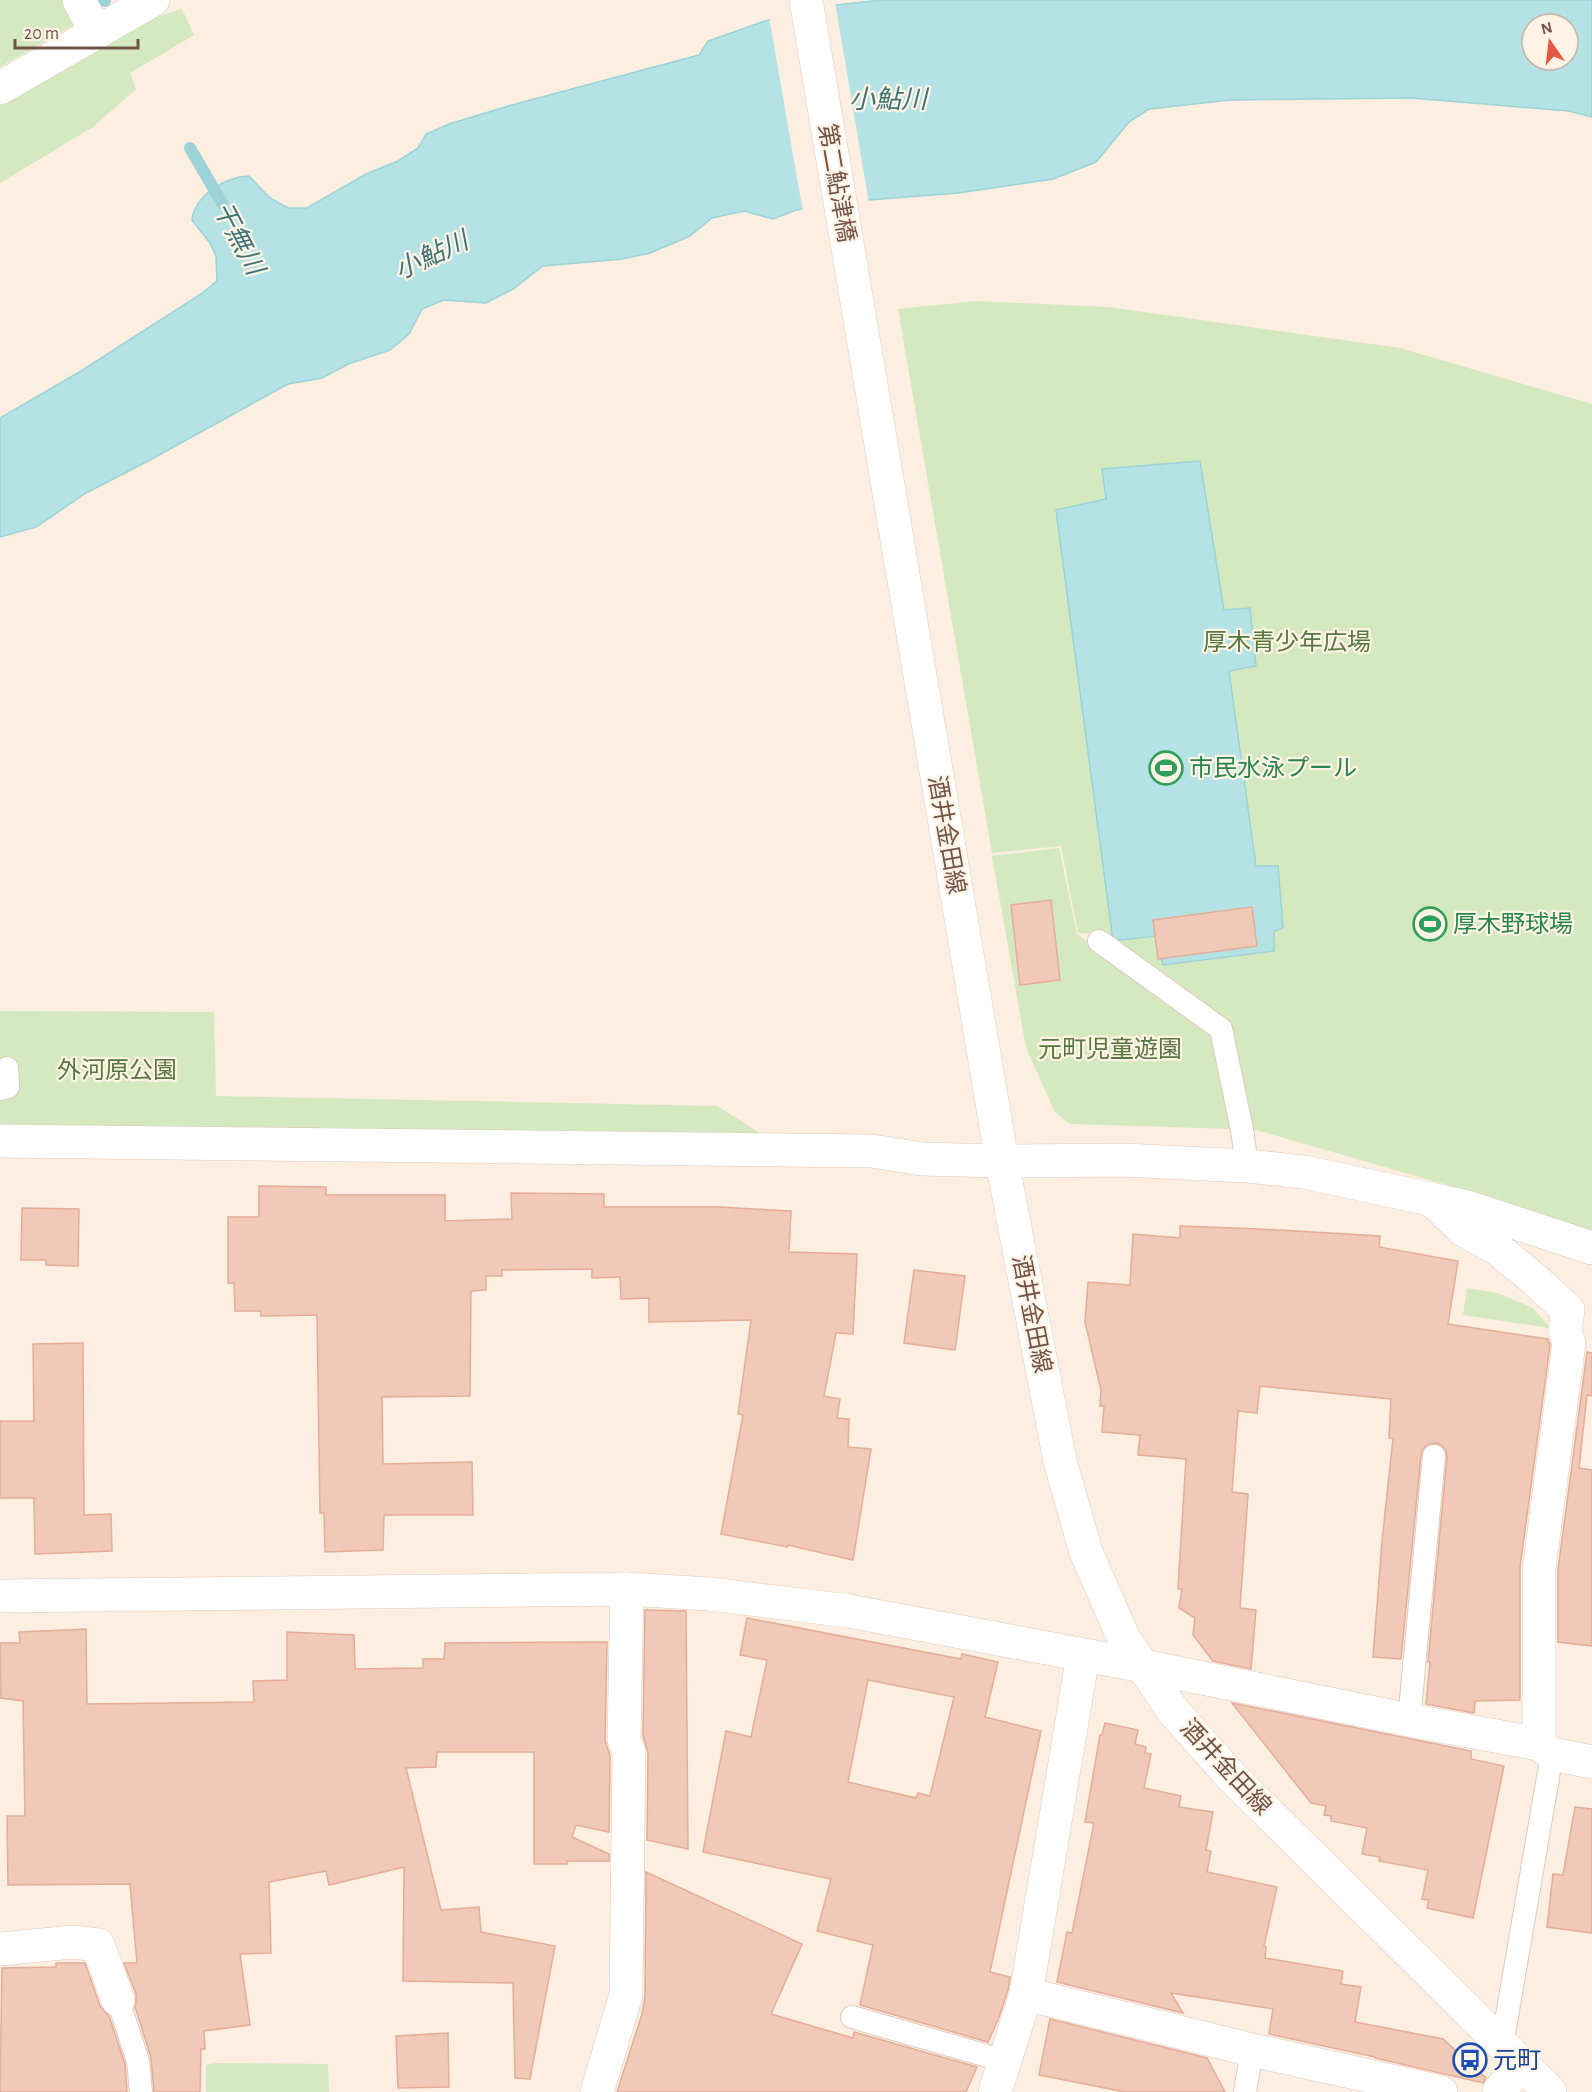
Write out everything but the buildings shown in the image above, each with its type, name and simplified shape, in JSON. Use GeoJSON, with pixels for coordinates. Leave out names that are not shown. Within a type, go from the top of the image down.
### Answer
{"type":"FeatureCollection","features":[{"type":"Feature","properties":{"kind":"street"},"geometry":{"type":"LineString","coordinates":[[79,0],[96,33]]}},
{"type":"Feature","properties":{"kind":"street"},"geometry":{"type":"LineString","coordinates":[[0,88],[153,0]]}},
{"type":"Feature","properties":{"kind":"street","name":"第二鮎津橋"},"geometry":{"type":"LineString","coordinates":[[806,0],[868,366]]}},
{"type":"Feature","properties":{"kind":"street","name":"酒井金田線"},"geometry":{"type":"LineString","coordinates":[[868,366],[1002,1161],[1060,1461],[1086,1552],[1124,1639],[1174,1712],[1231,1776],[1550,2092]]}},
{"type":"Feature","properties":{"kind":"street"},"geometry":{"type":"LineString","coordinates":[[0,1141],[872,1150],[922,1159],[1123,1160],[1247,1166],[1304,1172],[1430,1198],[1467,1207],[1592,1248]]}},
{"type":"Feature","properties":{"kind":"street"},"geometry":{"type":"LineString","coordinates":[[1430,1198],[1462,1229],[1496,1248],[1568,1310],[1565,1331],[1569,1343],[1539,1569],[1545,1749]]}},
{"type":"Feature","properties":{"kind":"street"},"geometry":{"type":"LineString","coordinates":[[0,1596],[627,1589],[710,1594],[849,1611],[1143,1666],[1545,1749],[1592,1762]]}},
{"type":"Feature","properties":{"kind":"street"},"geometry":{"type":"LineString","coordinates":[[597,2092],[626,1995],[628,1752],[624,1740],[627,1589]]}},
{"type":"Feature","properties":{"kind":"street"},"geometry":{"type":"LineString","coordinates":[[995,2092],[1026,1994],[1083,1656]]}},
{"type":"Feature","properties":{"kind":"street"},"geometry":{"type":"LineString","coordinates":[[0,1948],[73,1942],[98,1945],[118,2000]]}},
{"type":"Feature","properties":{"kind":"street"},"geometry":{"type":"LineString","coordinates":[[1026,1994],[1252,2050],[1441,2092]]}},
{"type":"Feature","properties":{"kind":"street"},"geometry":{"type":"LineString","coordinates":[[1499,2092],[1511,2055]]}},
{"type":"Feature","properties":{"kind":"lane"},"geometry":{"type":"LineString","coordinates":[[1099,941],[1221,1029],[1247,1166]]}},
{"type":"Feature","properties":{"kind":"lane"},"geometry":{"type":"LineString","coordinates":[[1409,1720],[1434,1456]]}},
{"type":"Feature","properties":{"kind":"lane"},"geometry":{"type":"LineString","coordinates":[[1511,2055],[1545,1749]]}},
{"type":"Feature","properties":{"kind":"lane"},"geometry":{"type":"LineString","coordinates":[[118,2000],[138,2061],[141,2092]]}},
{"type":"Feature","properties":{"kind":"lane"},"geometry":{"type":"LineString","coordinates":[[852,2017],[1005,2061]]}},
{"type":"Feature","properties":{"kind":"lane"},"geometry":{"type":"LineString","coordinates":[[1245,2092],[1252,2050]]}},
{"type":"Feature","properties":{"kind":"green space"},"geometry":{"type":"Polygon","coordinates":[[[0,0],[72,0],[83,20],[0,67],[0,0]]]}},
{"type":"Feature","properties":{"kind":"green space"},"geometry":{"type":"Polygon","coordinates":[[[182,9],[194,35],[130,73],[136,89],[93,127],[0,183],[0,103],[144,21],[182,9]]]}},
{"type":"Feature","properties":{"kind":"green space","name":"厚木青少年広場"},"geometry":{"type":"Polygon","coordinates":[[[976,301],[1108,307],[1400,348],[1592,404],[1592,1234],[1475,1193],[1246,1127],[1224,1026],[1099,934],[1078,933],[1061,846],[992,853],[898,309],[976,301]]]}},
{"type":"Feature","properties":{"kind":"green space","name":"元町児童遊園"},"geometry":{"type":"Polygon","coordinates":[[[1059,848],[1077,934],[1216,1031],[1234,1129],[1070,1124],[1055,1112],[1026,1048],[992,856],[1059,848]]]}},
{"type":"Feature","properties":{"kind":"green space","name":"外河原公園"},"geometry":{"type":"Polygon","coordinates":[[[0,1011],[214,1012],[216,1096],[717,1106],[766,1137],[0,1128],[0,1011]]]}},
{"type":"Feature","properties":{"kind":"green space"},"geometry":{"type":"Polygon","coordinates":[[[1467,1288],[1497,1293],[1533,1308],[1550,1328],[1463,1315],[1467,1288]]]}},
{"type":"Feature","properties":{"kind":"green space"},"geometry":{"type":"Polygon","coordinates":[[[216,2063],[328,2064],[329,2092],[206,2092],[206,2065],[216,2063]]]}},
{"type":"Feature","properties":{"kind":"water","name":"小鮎川"},"geometry":{"type":"Polygon","coordinates":[[[882,0],[1592,0],[1592,117],[1569,111],[1412,98],[1230,100],[1149,109],[1129,122],[1096,162],[1053,179],[958,193],[869,200],[796,210],[773,219],[744,211],[712,218],[690,236],[650,253],[622,259],[543,266],[513,289],[486,303],[444,300],[422,309],[409,334],[390,350],[348,364],[322,378],[288,384],[86,493],[36,527],[0,537],[0,418],[81,371],[201,294],[217,281],[216,256],[210,243],[192,220],[199,203],[213,189],[230,180],[249,176],[270,198],[288,208],[307,208],[366,174],[398,161],[418,148],[426,134],[449,124],[699,55],[708,41],[768,20],[836,5],[882,0]]]}},
{"type":"Feature","properties":{"kind":"water","name":"市民水泳プール"},"geometry":{"type":"Polygon","coordinates":[[[1200,461],[1224,610],[1250,608],[1256,666],[1229,671],[1256,866],[1278,866],[1283,928],[1274,931],[1274,951],[1163,965],[1156,936],[1113,941],[1056,510],[1106,499],[1102,469],[1200,461]]]}},
{"type":"Feature","properties":{"kind":"pier"},"geometry":{"type":"Polygon","coordinates":[[[835,2],[869,203],[803,212],[769,17],[835,2]]]}},
{"type":"Feature","properties":{"kind":"waterway","name":"干無川"},"geometry":{"type":"LineString","coordinates":[[190,148],[222,203]]}},
{"type":"Feature","properties":{"kind":"place","name":"市民水泳プール"},"geometry":{"type":"Point","coordinates":[1166,768]}},
{"type":"Feature","properties":{"kind":"place","name":"厚木野球場"},"geometry":{"type":"Point","coordinates":[1430,924]}},
{"type":"Feature","properties":{"kind":"place","name":"元町"},"geometry":{"type":"Point","coordinates":[1470,2060]}}]}
